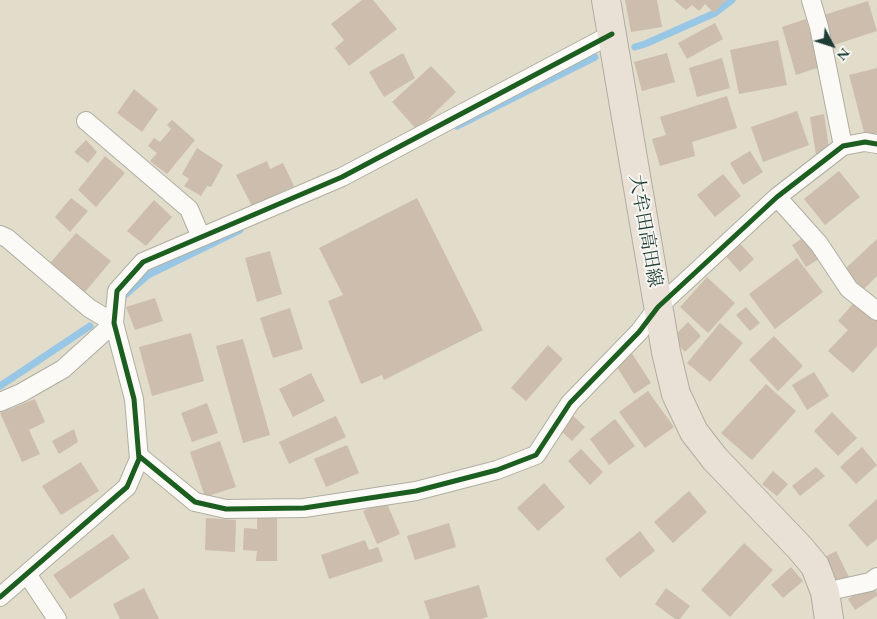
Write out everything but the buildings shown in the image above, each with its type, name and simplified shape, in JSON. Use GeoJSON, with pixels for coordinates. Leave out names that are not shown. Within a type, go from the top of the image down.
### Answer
{"type":"FeatureCollection","features":[{"type":"Feature","properties":{"kind":"main road","name":"大牟田高田線"},"geometry":{"type":"LineString","coordinates":[[606,0],[658,307],[676,394],[694,432],[716,459],[800,548],[814,566],[825,592],[829,619]]}},
{"type":"Feature","properties":{"kind":"street"},"geometry":{"type":"LineString","coordinates":[[811,0],[819,28],[843,146]]}},
{"type":"Feature","properties":{"kind":"street"},"geometry":{"type":"LineString","coordinates":[[0,597],[127,487],[139,456],[134,399],[114,323],[117,291],[143,262],[342,177],[612,34]]}},
{"type":"Feature","properties":{"kind":"street"},"geometry":{"type":"LineString","coordinates":[[86,121],[189,209],[201,237]]}},
{"type":"Feature","properties":{"kind":"street"},"geometry":{"type":"LineString","coordinates":[[139,456],[195,502],[226,509],[304,508],[416,490],[498,470],[536,455],[570,403],[639,332],[658,307],[777,197],[843,146],[865,142],[877,144]]}},
{"type":"Feature","properties":{"kind":"street"},"geometry":{"type":"LineString","coordinates":[[777,197],[820,244],[849,289],[877,311]]}},
{"type":"Feature","properties":{"kind":"street"},"geometry":{"type":"LineString","coordinates":[[0,235],[7,238],[88,308],[114,323]]}},
{"type":"Feature","properties":{"kind":"street"},"geometry":{"type":"LineString","coordinates":[[0,402],[63,369],[114,323]]}},
{"type":"Feature","properties":{"kind":"street"},"geometry":{"type":"LineString","coordinates":[[28,574],[56,619]]}},
{"type":"Feature","properties":{"kind":"street"},"geometry":{"type":"LineString","coordinates":[[825,592],[870,582],[877,577]]}},
{"type":"Feature","properties":{"kind":"waterway"},"geometry":{"type":"LineString","coordinates":[[635,47],[715,13],[732,0]]}},
{"type":"Feature","properties":{"kind":"waterway"},"geometry":{"type":"LineString","coordinates":[[457,126],[595,57]]}},
{"type":"Feature","properties":{"kind":"waterway"},"geometry":{"type":"LineString","coordinates":[[126,294],[148,275],[240,230]]}},
{"type":"Feature","properties":{"kind":"waterway"},"geometry":{"type":"LineString","coordinates":[[0,386],[90,326]]}},
{"type":"Feature","properties":{"kind":"cycle path"},"geometry":{"type":"LineString","coordinates":[[0,597],[127,487],[139,459],[134,399],[114,323],[117,291],[143,262],[342,177],[612,34]]}},
{"type":"Feature","properties":{"kind":"cycle path"},"geometry":{"type":"LineString","coordinates":[[139,456],[195,502],[226,509],[304,508],[416,491],[497,470],[536,455],[570,403],[639,332],[658,307],[777,197],[843,146],[865,142],[877,144]]}}]}
